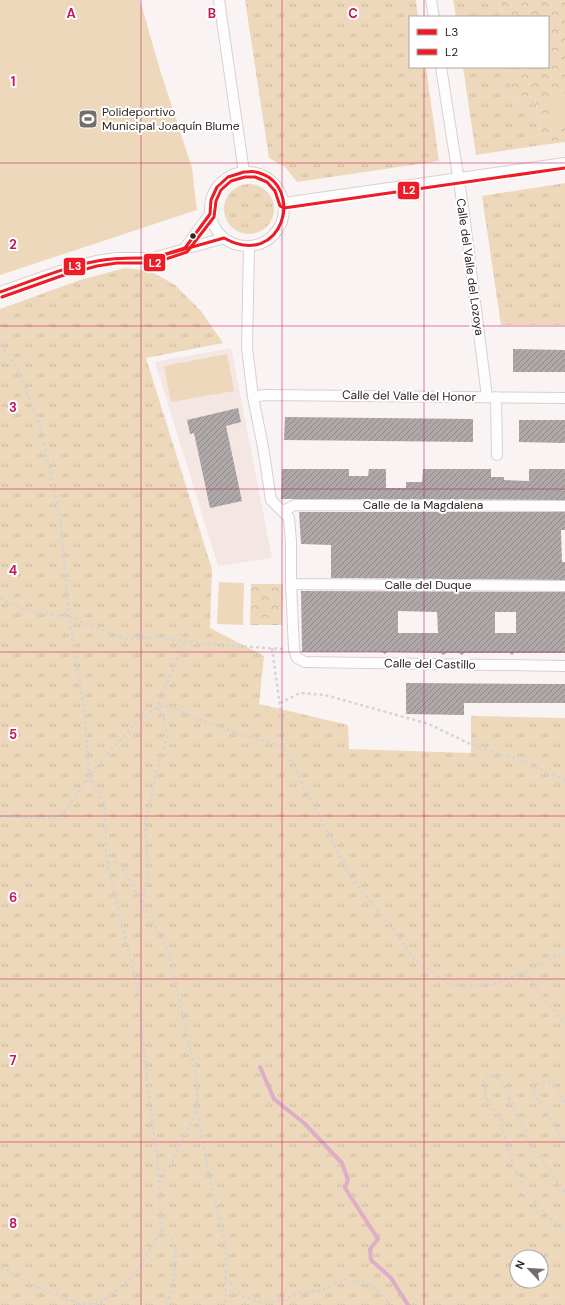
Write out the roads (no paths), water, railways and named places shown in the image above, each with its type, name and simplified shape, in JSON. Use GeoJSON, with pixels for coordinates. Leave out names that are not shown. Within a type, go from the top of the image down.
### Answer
{"type":"FeatureCollection","features":[{"type":"Feature","properties":{"kind":"street"},"geometry":{"type":"LineString","coordinates":[[219,0],[244,172]]}},
{"type":"Feature","properties":{"kind":"street"},"geometry":{"type":"LineString","coordinates":[[431,0],[434,16]]}},
{"type":"Feature","properties":{"kind":"street","name":"Calle del Valle del Lozoya"},"geometry":{"type":"LineString","coordinates":[[441,68],[483,362],[491,397],[497,454]]}},
{"type":"Feature","properties":{"kind":"street"},"geometry":{"type":"LineString","coordinates":[[284,203],[565,163]]}},
{"type":"Feature","properties":{"kind":"street"},"geometry":{"type":"LineString","coordinates":[[244,172],[256,172],[270,178],[279,189],[284,203],[284,216],[279,229],[269,239],[257,245],[249,246],[233,243],[224,238],[215,227],[210,214],[211,200],[217,186],[228,177],[244,172]]}},
{"type":"Feature","properties":{"kind":"street"},"geometry":{"type":"LineString","coordinates":[[185,248],[210,214]]}},
{"type":"Feature","properties":{"kind":"street"},"geometry":{"type":"LineString","coordinates":[[0,292],[60,271],[96,261],[117,258],[153,258],[224,238]]}},
{"type":"Feature","properties":{"kind":"street"},"geometry":{"type":"LineString","coordinates":[[249,246],[247,348],[253,397],[263,446],[271,500],[289,518],[291,542],[291,584]]}},
{"type":"Feature","properties":{"kind":"street","name":"Calle del Valle del Honor"},"geometry":{"type":"LineString","coordinates":[[253,397],[264,395],[565,398]]}},
{"type":"Feature","properties":{"kind":"street","name":"Calle de la Magdalena"},"geometry":{"type":"LineString","coordinates":[[283,511],[295,505],[565,506]]}},
{"type":"Feature","properties":{"kind":"street","name":"Calle del Duque"},"geometry":{"type":"LineString","coordinates":[[291,584],[565,586]]}},
{"type":"Feature","properties":{"kind":"street","name":"Calle del Castillo"},"geometry":{"type":"LineString","coordinates":[[291,584],[296,654],[305,662],[565,666]]}},
{"type":"Feature","properties":{"kind":"waterway"},"geometry":{"type":"LineString","coordinates":[[260,1067],[274,1099],[304,1123],[342,1163],[348,1180],[345,1188],[378,1239],[370,1249],[371,1260],[391,1278],[408,1305]]}},
{"type":"Feature","properties":{"kind":"place","name":"Polideportivo Municipal Joaquín Blume"},"geometry":{"type":"Point","coordinates":[88,119]}}]}
